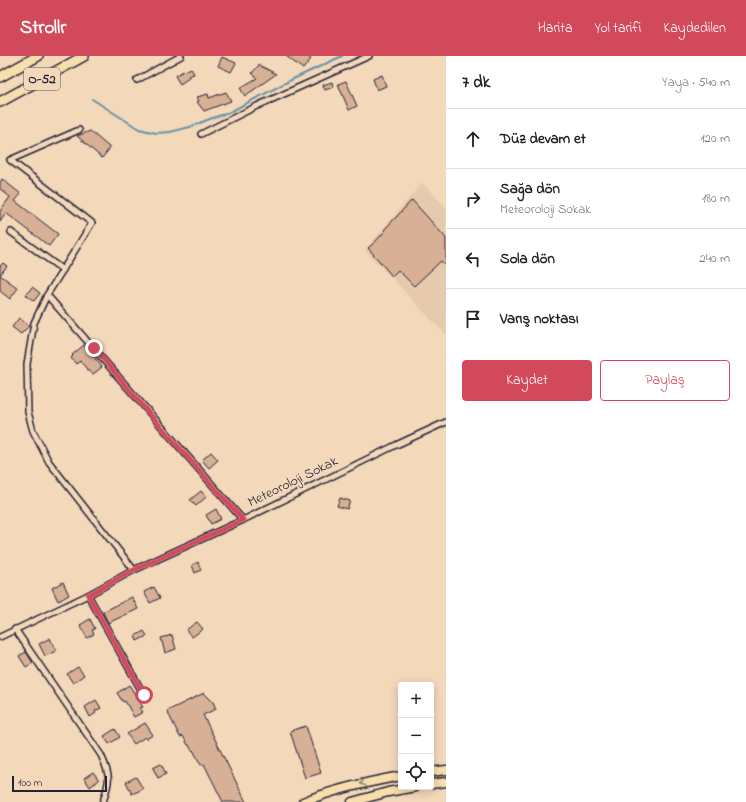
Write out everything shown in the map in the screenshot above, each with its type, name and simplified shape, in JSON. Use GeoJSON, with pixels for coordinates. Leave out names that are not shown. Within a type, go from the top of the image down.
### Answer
{"type":"FeatureCollection","features":[{"type":"Feature","properties":{"kind":"highway","name":"O-52"},"geometry":{"type":"LineString","coordinates":[[0,77],[38,56]]}},
{"type":"Feature","properties":{"kind":"highway","name":"O-52"},"geometry":{"type":"LineString","coordinates":[[0,102],[84,56]]}},
{"type":"Feature","properties":{"kind":"highway"},"geometry":{"type":"LineString","coordinates":[[434,772],[446,770]]}},
{"type":"Feature","properties":{"kind":"highway"},"geometry":{"type":"LineString","coordinates":[[303,802],[314,797],[366,782],[398,777]]}},
{"type":"Feature","properties":{"kind":"highway"},"geometry":{"type":"LineString","coordinates":[[434,784],[446,782]]}},
{"type":"Feature","properties":{"kind":"highway"},"geometry":{"type":"LineString","coordinates":[[352,802],[399,790]]}},
{"type":"Feature","properties":{"kind":"street"},"geometry":{"type":"LineString","coordinates":[[137,80],[180,56]]}},
{"type":"Feature","properties":{"kind":"street"},"geometry":{"type":"LineString","coordinates":[[201,134],[257,106],[369,56]]}},
{"type":"Feature","properties":{"kind":"street"},"geometry":{"type":"LineString","coordinates":[[79,130],[10,160],[92,223],[47,294],[34,323],[28,364],[28,412],[33,431],[49,462],[134,570]]}},
{"type":"Feature","properties":{"kind":"street"},"geometry":{"type":"LineString","coordinates":[[11,232],[62,270]]}},
{"type":"Feature","properties":{"kind":"street"},"geometry":{"type":"LineString","coordinates":[[47,294],[243,520]]}},
{"type":"Feature","properties":{"kind":"street","name":"Meteoroloji Sokak"},"geometry":{"type":"LineString","coordinates":[[0,636],[88,595],[134,570],[243,520],[446,422]]}},
{"type":"Feature","properties":{"kind":"street"},"geometry":{"type":"LineString","coordinates":[[88,595],[144,695]]}},
{"type":"Feature","properties":{"kind":"street"},"geometry":{"type":"LineString","coordinates":[[15,630],[101,755],[110,779],[104,802]]}},
{"type":"Feature","properties":{"kind":"shaded area"},"geometry":{"type":"Polygon","coordinates":[[[422,183],[446,207],[446,335],[365,250],[422,183]]]}},
{"type":"Feature","properties":{"kind":"building"},"geometry":{"type":"Polygon","coordinates":[[[286,56],[307,56],[311,59],[303,69],[286,56]]]}},
{"type":"Feature","properties":{"kind":"building"},"geometry":{"type":"Polygon","coordinates":[[[222,57],[236,63],[231,72],[218,66],[222,57]]]}},
{"type":"Feature","properties":{"kind":"building"},"geometry":{"type":"Polygon","coordinates":[[[259,65],[276,74],[245,96],[240,88],[257,78],[252,73],[259,65]]]}},
{"type":"Feature","properties":{"kind":"building"},"geometry":{"type":"Polygon","coordinates":[[[191,68],[194,74],[188,76],[189,78],[180,84],[175,76],[191,68]]]}},
{"type":"Feature","properties":{"kind":"building"},"geometry":{"type":"Polygon","coordinates":[[[382,75],[386,86],[377,90],[373,79],[382,75]]]}},
{"type":"Feature","properties":{"kind":"building"},"geometry":{"type":"Polygon","coordinates":[[[346,81],[357,106],[349,110],[338,84],[346,81]]]}},
{"type":"Feature","properties":{"kind":"building"},"geometry":{"type":"Polygon","coordinates":[[[332,82],[333,87],[325,90],[323,85],[332,82]]]}},
{"type":"Feature","properties":{"kind":"building"},"geometry":{"type":"Polygon","coordinates":[[[226,92],[231,101],[204,111],[197,102],[199,101],[197,97],[208,94],[209,98],[226,92]]]}},
{"type":"Feature","properties":{"kind":"building"},"geometry":{"type":"Polygon","coordinates":[[[90,131],[110,148],[102,158],[77,136],[90,131]]]}},
{"type":"Feature","properties":{"kind":"building"},"geometry":{"type":"Polygon","coordinates":[[[2,179],[21,194],[15,201],[58,234],[49,246],[6,213],[0,222],[0,211],[10,197],[0,189],[2,179]]]}},
{"type":"Feature","properties":{"kind":"building"},"geometry":{"type":"Polygon","coordinates":[[[412,200],[446,238],[446,266],[441,261],[414,286],[398,270],[392,276],[368,248],[412,200]]]}},
{"type":"Feature","properties":{"kind":"building"},"geometry":{"type":"Polygon","coordinates":[[[3,263],[7,266],[0,275],[0,266],[3,263]]]}},
{"type":"Feature","properties":{"kind":"building"},"geometry":{"type":"Polygon","coordinates":[[[0,275],[18,288],[10,299],[0,291],[0,275]]]}},
{"type":"Feature","properties":{"kind":"building"},"geometry":{"type":"Polygon","coordinates":[[[32,287],[40,293],[34,301],[26,295],[32,287]]]}},
{"type":"Feature","properties":{"kind":"building"},"geometry":{"type":"Polygon","coordinates":[[[19,318],[29,326],[21,334],[12,327],[19,318]]]}},
{"type":"Feature","properties":{"kind":"building"},"geometry":{"type":"Polygon","coordinates":[[[84,345],[102,367],[92,375],[80,361],[76,364],[71,358],[73,356],[72,355],[84,345]]]}},
{"type":"Feature","properties":{"kind":"building"},"geometry":{"type":"Polygon","coordinates":[[[211,452],[218,460],[209,468],[202,460],[211,452]]]}},
{"type":"Feature","properties":{"kind":"building"},"geometry":{"type":"Polygon","coordinates":[[[201,491],[206,497],[196,506],[190,500],[201,491]]]}},
{"type":"Feature","properties":{"kind":"building"},"geometry":{"type":"Polygon","coordinates":[[[340,498],[350,501],[347,509],[337,506],[340,498]]]}},
{"type":"Feature","properties":{"kind":"building"},"geometry":{"type":"Polygon","coordinates":[[[216,509],[221,519],[211,524],[206,515],[216,509]]]}},
{"type":"Feature","properties":{"kind":"building"},"geometry":{"type":"Polygon","coordinates":[[[198,562],[201,570],[195,573],[192,565],[198,562]]]}},
{"type":"Feature","properties":{"kind":"building"},"geometry":{"type":"Polygon","coordinates":[[[63,582],[69,595],[58,601],[52,588],[63,582]]]}},
{"type":"Feature","properties":{"kind":"building"},"geometry":{"type":"Polygon","coordinates":[[[154,587],[160,598],[150,603],[144,592],[154,587]]]}},
{"type":"Feature","properties":{"kind":"building"},"geometry":{"type":"Polygon","coordinates":[[[132,597],[138,609],[108,623],[103,612],[132,597]]]}},
{"type":"Feature","properties":{"kind":"building"},"geometry":{"type":"Polygon","coordinates":[[[90,619],[95,629],[92,630],[94,634],[87,638],[80,625],[90,619]]]}},
{"type":"Feature","properties":{"kind":"building"},"geometry":{"type":"Polygon","coordinates":[[[197,622],[203,629],[192,637],[186,630],[197,622]]]}},
{"type":"Feature","properties":{"kind":"building"},"geometry":{"type":"Polygon","coordinates":[[[144,631],[147,636],[137,641],[135,636],[144,631]]]}},
{"type":"Feature","properties":{"kind":"building"},"geometry":{"type":"Polygon","coordinates":[[[172,635],[176,649],[165,653],[161,638],[172,635]]]}},
{"type":"Feature","properties":{"kind":"building"},"geometry":{"type":"Polygon","coordinates":[[[50,638],[56,651],[45,656],[39,644],[50,638]]]}},
{"type":"Feature","properties":{"kind":"building"},"geometry":{"type":"Polygon","coordinates":[[[26,652],[33,663],[26,667],[19,656],[26,652]]]}},
{"type":"Feature","properties":{"kind":"building"},"geometry":{"type":"Polygon","coordinates":[[[78,667],[84,675],[73,683],[67,674],[78,667]]]}},
{"type":"Feature","properties":{"kind":"building"},"geometry":{"type":"Polygon","coordinates":[[[129,685],[143,707],[140,708],[143,712],[134,717],[125,701],[123,702],[117,693],[129,685]]]}},
{"type":"Feature","properties":{"kind":"building"},"geometry":{"type":"Polygon","coordinates":[[[204,693],[213,702],[216,709],[203,715],[246,802],[223,802],[204,764],[201,765],[183,736],[180,737],[167,711],[204,693]]]}},
{"type":"Feature","properties":{"kind":"building"},"geometry":{"type":"Polygon","coordinates":[[[96,700],[101,708],[95,711],[96,713],[90,717],[85,707],[96,700]]]}},
{"type":"Feature","properties":{"kind":"building"},"geometry":{"type":"Polygon","coordinates":[[[145,723],[153,735],[146,739],[145,737],[134,744],[127,734],[145,723]]]}},
{"type":"Feature","properties":{"kind":"building"},"geometry":{"type":"Polygon","coordinates":[[[306,726],[321,773],[305,778],[290,731],[306,726]]]}},
{"type":"Feature","properties":{"kind":"building"},"geometry":{"type":"Polygon","coordinates":[[[115,729],[120,737],[109,744],[104,736],[115,729]]]}},
{"type":"Feature","properties":{"kind":"building"},"geometry":{"type":"Polygon","coordinates":[[[161,764],[166,774],[158,778],[153,768],[161,764]]]}},
{"type":"Feature","properties":{"kind":"building"},"geometry":{"type":"Polygon","coordinates":[[[93,772],[99,780],[90,787],[84,778],[93,772]]]}},
{"type":"Feature","properties":{"kind":"building"},"geometry":{"type":"Polygon","coordinates":[[[136,777],[143,789],[132,794],[126,782],[136,777]]]}},
{"type":"Feature","properties":{"kind":"waterway"},"geometry":{"type":"LineString","coordinates":[[92,99],[139,129],[156,133],[170,132],[190,127],[230,112],[289,81],[342,56]]}},
{"type":"Feature","properties":{"kind":"route"},"geometry":{"type":"LineString","coordinates":[[94,348],[243,520],[134,570],[88,595],[144,695]]}}]}
